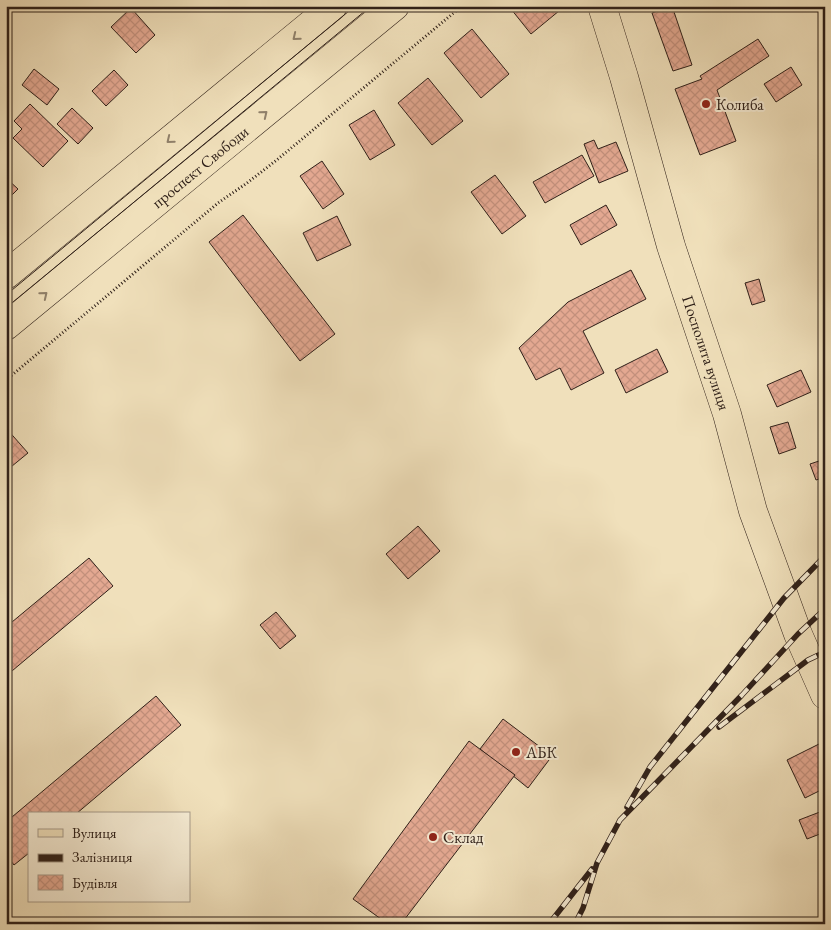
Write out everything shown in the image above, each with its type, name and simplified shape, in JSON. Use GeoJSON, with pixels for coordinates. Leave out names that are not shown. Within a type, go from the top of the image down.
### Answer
{"type":"FeatureCollection","features":[{"type":"Feature","properties":{"kind":"main road"},"geometry":{"type":"LineString","coordinates":[[6,275],[333,6]]}},
{"type":"Feature","properties":{"kind":"main road","name":"проспект Свободи"},"geometry":{"type":"LineString","coordinates":[[6,326],[395,6]]}},
{"type":"Feature","properties":{"kind":"main road","name":"Посполита вулиця"},"geometry":{"type":"LineString","coordinates":[[602,6],[624,77],[671,246],[727,414],[753,511],[798,634],[825,695]]}},
{"type":"Feature","properties":{"kind":"path"},"geometry":{"type":"LineString","coordinates":[[6,380],[218,203],[285,153],[462,6]]}},
{"type":"Feature","properties":{"kind":"building"},"geometry":{"type":"Polygon","coordinates":[[[515,6],[565,6],[531,34],[511,9],[515,6]]]}},
{"type":"Feature","properties":{"kind":"building"},"geometry":{"type":"Polygon","coordinates":[[[672,6],[692,65],[673,71],[652,13],[672,6]]]}},
{"type":"Feature","properties":{"kind":"building"},"geometry":{"type":"Polygon","coordinates":[[[131,8],[155,35],[136,53],[111,27],[131,8]]]}},
{"type":"Feature","properties":{"kind":"building"},"geometry":{"type":"Polygon","coordinates":[[[472,29],[509,74],[481,98],[444,53],[472,29]]]}},
{"type":"Feature","properties":{"kind":"building"},"geometry":{"type":"Polygon","coordinates":[[[758,39],[769,56],[717,90],[736,141],[700,155],[675,89],[702,79],[700,76],[758,39]]]}},
{"type":"Feature","properties":{"kind":"building"},"geometry":{"type":"Polygon","coordinates":[[[791,67],[802,85],[776,102],[764,84],[791,67]]]}},
{"type":"Feature","properties":{"kind":"building"},"geometry":{"type":"Polygon","coordinates":[[[34,69],[59,89],[47,105],[22,85],[34,69]]]}},
{"type":"Feature","properties":{"kind":"building"},"geometry":{"type":"Polygon","coordinates":[[[114,70],[128,85],[106,106],[92,91],[114,70]]]}},
{"type":"Feature","properties":{"kind":"building"},"geometry":{"type":"Polygon","coordinates":[[[428,78],[463,121],[432,145],[398,103],[428,78]]]}},
{"type":"Feature","properties":{"kind":"building"},"geometry":{"type":"Polygon","coordinates":[[[30,104],[68,141],[43,167],[13,138],[22,129],[14,121],[30,104]]]}},
{"type":"Feature","properties":{"kind":"building"},"geometry":{"type":"Polygon","coordinates":[[[72,108],[93,128],[78,144],[57,124],[72,108]]]}},
{"type":"Feature","properties":{"kind":"building"},"geometry":{"type":"Polygon","coordinates":[[[374,110],[395,145],[370,160],[349,125],[374,110]]]}},
{"type":"Feature","properties":{"kind":"building"},"geometry":{"type":"Polygon","coordinates":[[[594,140],[598,149],[616,142],[628,171],[599,183],[584,144],[594,140]]]}},
{"type":"Feature","properties":{"kind":"building"},"geometry":{"type":"Polygon","coordinates":[[[582,155],[594,176],[545,203],[533,182],[582,155]]]}},
{"type":"Feature","properties":{"kind":"building"},"geometry":{"type":"Polygon","coordinates":[[[322,161],[344,194],[323,209],[300,176],[322,161]]]}},
{"type":"Feature","properties":{"kind":"building"},"geometry":{"type":"Polygon","coordinates":[[[495,175],[526,216],[502,234],[471,192],[495,175]]]}},
{"type":"Feature","properties":{"kind":"building"},"geometry":{"type":"Polygon","coordinates":[[[6,178],[18,189],[6,201],[6,178]]]}},
{"type":"Feature","properties":{"kind":"building"},"geometry":{"type":"Polygon","coordinates":[[[606,205],[617,225],[581,245],[570,225],[606,205]]]}},
{"type":"Feature","properties":{"kind":"building"},"geometry":{"type":"Polygon","coordinates":[[[243,215],[335,334],[300,361],[209,242],[243,215]]]}},
{"type":"Feature","properties":{"kind":"building"},"geometry":{"type":"Polygon","coordinates":[[[337,216],[351,245],[317,261],[303,233],[337,216]]]}},
{"type":"Feature","properties":{"kind":"building"},"geometry":{"type":"Polygon","coordinates":[[[631,270],[646,299],[583,331],[604,373],[571,390],[560,368],[536,380],[519,348],[568,302],[631,270]]]}},
{"type":"Feature","properties":{"kind":"building"},"geometry":{"type":"Polygon","coordinates":[[[759,279],[765,301],[752,305],[745,283],[759,279]]]}},
{"type":"Feature","properties":{"kind":"building"},"geometry":{"type":"Polygon","coordinates":[[[657,349],[668,372],[626,393],[615,370],[657,349]]]}},
{"type":"Feature","properties":{"kind":"building"},"geometry":{"type":"Polygon","coordinates":[[[801,370],[811,392],[777,407],[767,385],[801,370]]]}},
{"type":"Feature","properties":{"kind":"building"},"geometry":{"type":"Polygon","coordinates":[[[788,422],[796,448],[779,454],[770,427],[788,422]]]}},
{"type":"Feature","properties":{"kind":"building"},"geometry":{"type":"Polygon","coordinates":[[[6,428],[28,453],[6,471],[6,428]]]}},
{"type":"Feature","properties":{"kind":"building"},"geometry":{"type":"Polygon","coordinates":[[[825,459],[825,477],[816,480],[810,464],[825,459]]]}},
{"type":"Feature","properties":{"kind":"building"},"geometry":{"type":"Polygon","coordinates":[[[418,526],[440,551],[408,579],[386,554],[418,526]]]}},
{"type":"Feature","properties":{"kind":"building"},"geometry":{"type":"Polygon","coordinates":[[[89,558],[113,586],[6,676],[6,627],[89,558]]]}},
{"type":"Feature","properties":{"kind":"building"},"geometry":{"type":"Polygon","coordinates":[[[276,612],[296,636],[280,649],[260,625],[276,612]]]}},
{"type":"Feature","properties":{"kind":"building"},"geometry":{"type":"Polygon","coordinates":[[[156,696],[181,725],[78,812],[28,812],[28,854],[14,865],[6,855],[6,822],[156,696]]]}},
{"type":"Feature","properties":{"kind":"building","name":"АБК"},"geometry":{"type":"Polygon","coordinates":[[[503,719],[552,756],[528,788],[480,749],[503,719]]]}},
{"type":"Feature","properties":{"kind":"building","name":"Склад"},"geometry":{"type":"Polygon","coordinates":[[[469,741],[515,775],[401,924],[388,924],[353,899],[469,741]]]}},
{"type":"Feature","properties":{"kind":"building"},"geometry":{"type":"Polygon","coordinates":[[[825,741],[825,788],[805,798],[787,760],[825,741]]]}},
{"type":"Feature","properties":{"kind":"building"},"geometry":{"type":"Polygon","coordinates":[[[825,810],[825,832],[807,839],[799,820],[825,810]]]}},
{"type":"Feature","properties":{"kind":"tram line"},"geometry":{"type":"LineString","coordinates":[[6,295],[355,6]]}},
{"type":"Feature","properties":{"kind":"tram line"},"geometry":{"type":"LineString","coordinates":[[6,308],[371,6]]}},
{"type":"Feature","properties":{"kind":"railway"},"geometry":{"type":"LineString","coordinates":[[627,807],[650,767],[784,598],[825,556]]}},
{"type":"Feature","properties":{"kind":"railway"},"geometry":{"type":"LineString","coordinates":[[575,924],[583,908],[597,863],[620,820],[742,695],[798,634],[825,609]]}},
{"type":"Feature","properties":{"kind":"railway"},"geometry":{"type":"LineString","coordinates":[[719,727],[808,660],[825,652]]}},
{"type":"Feature","properties":{"kind":"railway"},"geometry":{"type":"LineString","coordinates":[[549,924],[592,869]]}},
{"type":"Feature","properties":{"kind":"place","name":"Колиба"},"geometry":{"type":"Point","coordinates":[706,104]}},
{"type":"Feature","properties":{"kind":"place","name":"АБК"},"geometry":{"type":"Point","coordinates":[516,752]}},
{"type":"Feature","properties":{"kind":"place","name":"Склад"},"geometry":{"type":"Point","coordinates":[433,837]}}]}
